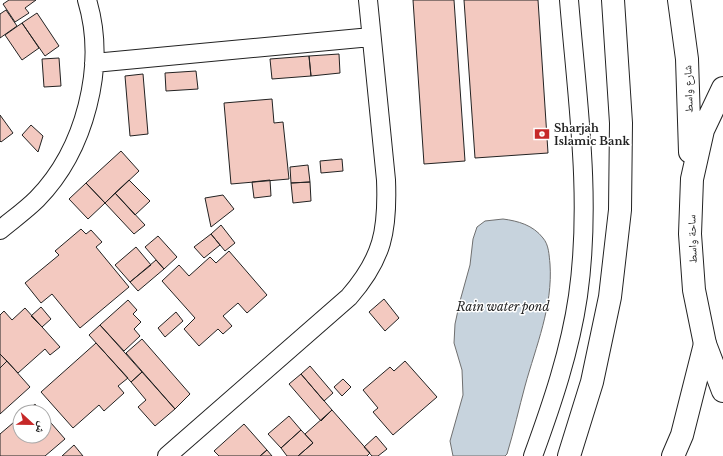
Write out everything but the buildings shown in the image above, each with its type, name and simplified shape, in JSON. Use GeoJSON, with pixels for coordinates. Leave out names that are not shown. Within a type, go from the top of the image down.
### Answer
{"type":"FeatureCollection","features":[{"type":"Feature","properties":{"kind":"main road"},"geometry":{"type":"LineString","coordinates":[[569,456],[592,382],[609,305],[620,210],[621,123],[613,0]]}},
{"type":"Feature","properties":{"kind":"main road","name":"شارع واسط"},"geometry":{"type":"LineString","coordinates":[[678,0],[687,60],[692,178]]}},
{"type":"Feature","properties":{"kind":"main road","name":"ساحة واسط"},"geometry":{"type":"LineString","coordinates":[[723,88],[703,130],[692,178],[690,234],[694,290],[705,344],[723,391]]}},
{"type":"Feature","properties":{"kind":"main road"},"geometry":{"type":"LineString","coordinates":[[673,456],[682,435],[705,344]]}},
{"type":"Feature","properties":{"kind":"street"},"geometry":{"type":"LineString","coordinates":[[0,230],[37,199],[56,175],[72,150],[83,122],[91,93],[94,63],[94,34],[87,0]]}},
{"type":"Feature","properties":{"kind":"street"},"geometry":{"type":"LineString","coordinates":[[167,456],[333,312],[363,281],[374,263],[386,224],[387,203],[368,0]]}},
{"type":"Feature","properties":{"kind":"street"},"geometry":{"type":"LineString","coordinates":[[533,456],[559,382],[570,340],[578,296],[583,253],[583,172],[569,0]]}},
{"type":"Feature","properties":{"kind":"street"},"geometry":{"type":"LineString","coordinates":[[94,63],[371,37]]}},
{"type":"Feature","properties":{"kind":"water","name":"Rain water pond"},"geometry":{"type":"Polygon","coordinates":[[[503,219],[520,222],[530,227],[543,238],[546,244],[550,264],[550,280],[549,295],[543,326],[507,454],[505,456],[453,456],[450,441],[463,395],[462,370],[454,343],[455,324],[470,265],[473,239],[477,227],[485,221],[503,219]]]}},
{"type":"Feature","properties":{"kind":"place","name":"Sharjah Islamic Bank"},"geometry":{"type":"Point","coordinates":[542,134]}}]}
